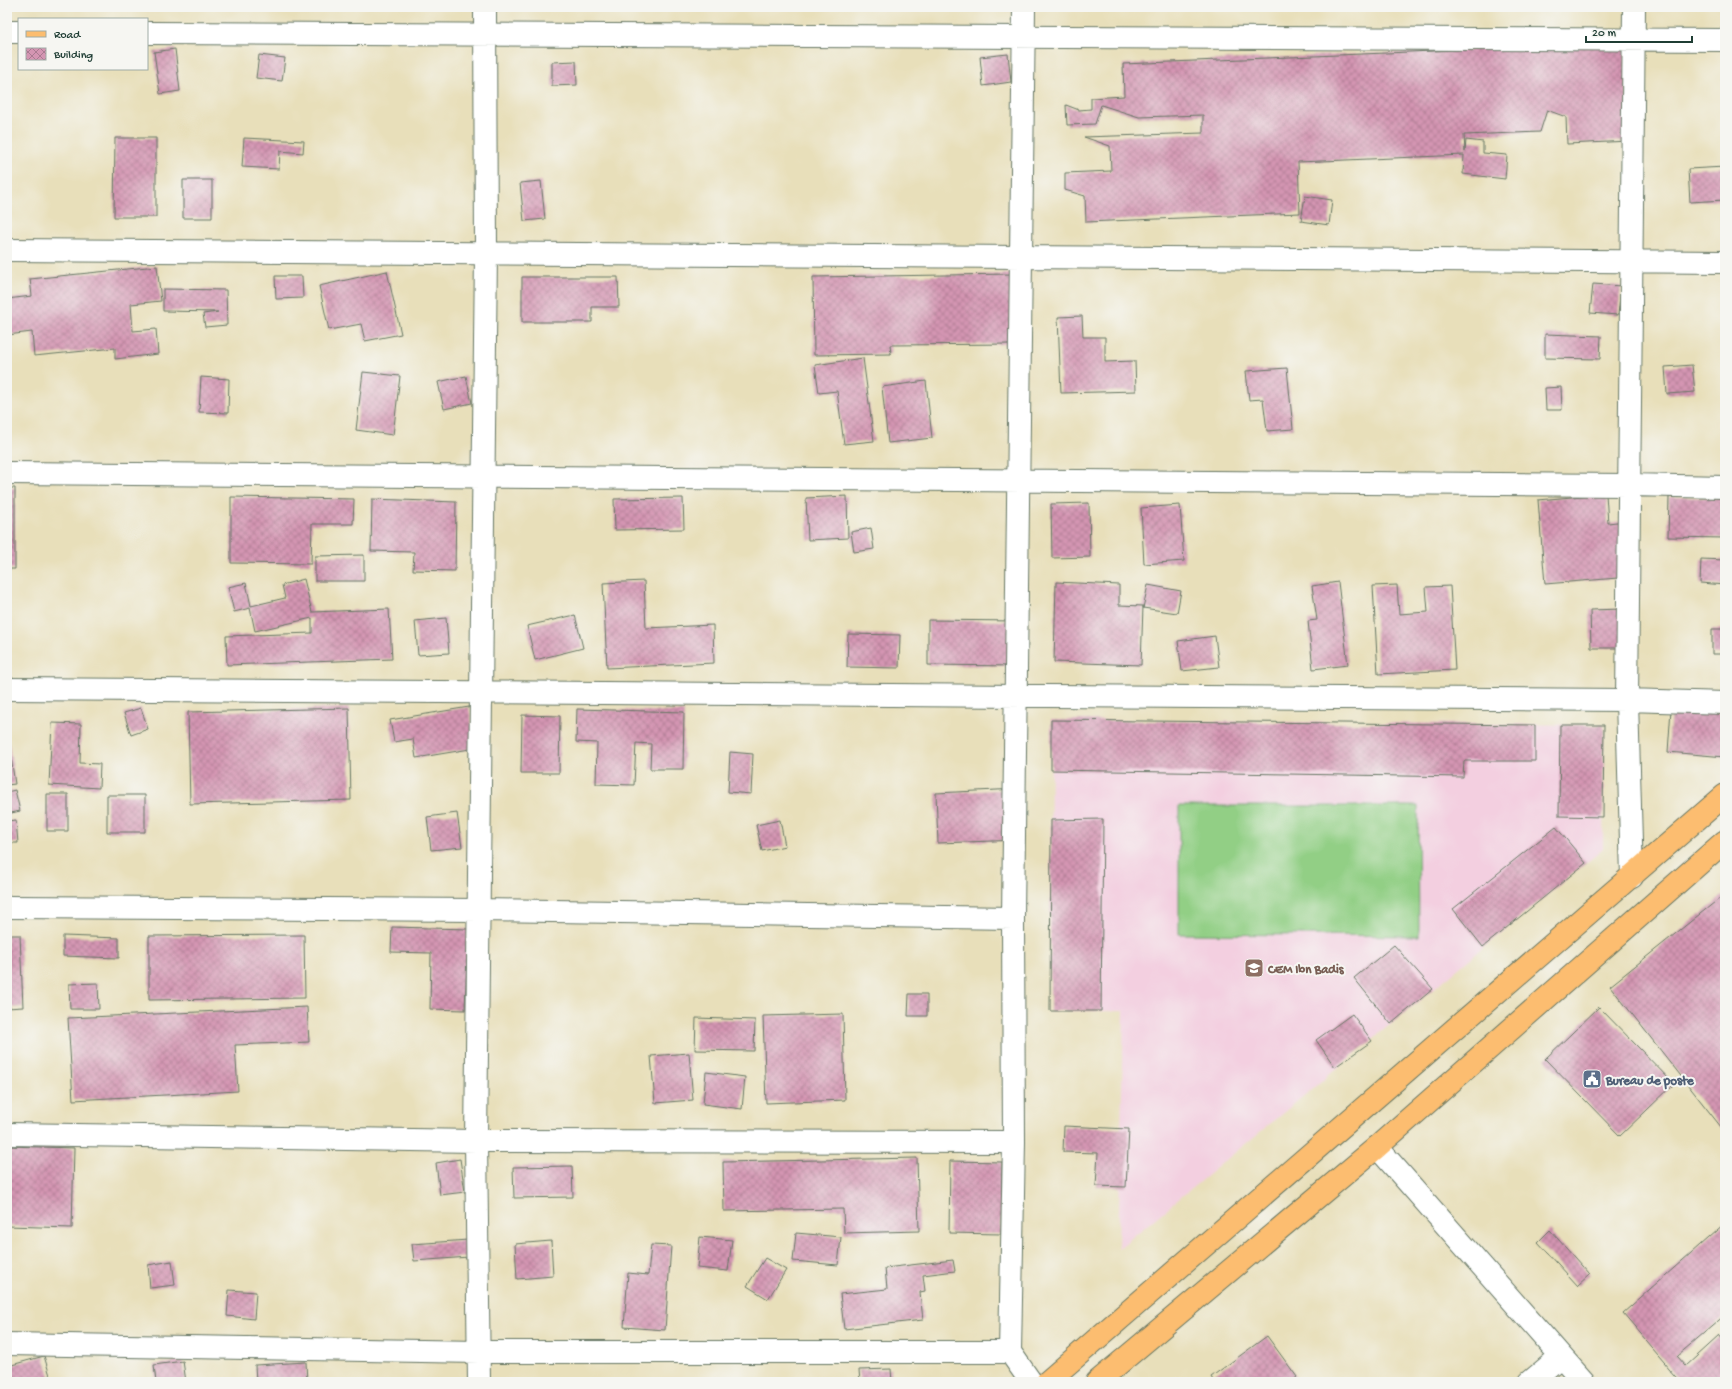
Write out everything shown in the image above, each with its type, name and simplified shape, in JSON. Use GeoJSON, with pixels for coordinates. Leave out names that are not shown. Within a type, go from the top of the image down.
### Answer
{"type":"FeatureCollection","features":[{"type":"Feature","properties":{"kind":"main road"},"geometry":{"type":"LineString","coordinates":[[1047,1382],[1725,795]]}},
{"type":"Feature","properties":{"kind":"main road"},"geometry":{"type":"LineString","coordinates":[[1097,1382],[1377,1147],[1725,841]]}},
{"type":"Feature","properties":{"kind":"street"},"geometry":{"type":"LineString","coordinates":[[479,1382],[476,1141],[486,253],[485,7]]}},
{"type":"Feature","properties":{"kind":"street"},"geometry":{"type":"LineString","coordinates":[[1024,7],[1015,697],[1013,918],[1014,1142],[1010,1352],[1031,1382]]}},
{"type":"Feature","properties":{"kind":"street"},"geometry":{"type":"LineString","coordinates":[[1632,877],[1627,700],[1634,7]]}},
{"type":"Feature","properties":{"kind":"street"},"geometry":{"type":"LineString","coordinates":[[7,32],[18,32]]}},
{"type":"Feature","properties":{"kind":"street"},"geometry":{"type":"LineString","coordinates":[[148,33],[1725,40]]}},
{"type":"Feature","properties":{"kind":"street"},"geometry":{"type":"LineString","coordinates":[[7,250],[1632,260],[1725,262]]}},
{"type":"Feature","properties":{"kind":"street"},"geometry":{"type":"LineString","coordinates":[[7,473],[1018,480],[1725,487]]}},
{"type":"Feature","properties":{"kind":"street"},"geometry":{"type":"LineString","coordinates":[[7,689],[1627,700],[1725,702]]}},
{"type":"Feature","properties":{"kind":"street"},"geometry":{"type":"LineString","coordinates":[[7,907],[479,910],[1013,918]]}},
{"type":"Feature","properties":{"kind":"street"},"geometry":{"type":"LineString","coordinates":[[7,1134],[476,1141],[1014,1142]]}},
{"type":"Feature","properties":{"kind":"street"},"geometry":{"type":"LineString","coordinates":[[1377,1147],[1584,1382]]}},
{"type":"Feature","properties":{"kind":"street"},"geometry":{"type":"LineString","coordinates":[[7,1344],[479,1352],[1010,1352]]}},
{"type":"Feature","properties":{"kind":"street"},"geometry":{"type":"LineString","coordinates":[[1530,1382],[1561,1356]]}},
{"type":"Feature","properties":{"kind":"shaded area","name":"CEM Ibn Badis"},"geometry":{"type":"Polygon","coordinates":[[[1051,720],[1604,725],[1603,849],[1118,1249],[1124,1011],[1050,1011],[1051,720]]]}},
{"type":"Feature","properties":{"kind":"green space"},"geometry":{"type":"Polygon","coordinates":[[[1179,806],[1418,806],[1419,936],[1179,934],[1179,806]]]}},
{"type":"Feature","properties":{"kind":"building"},"geometry":{"type":"Polygon","coordinates":[[[1625,43],[1629,141],[1567,144],[1566,117],[1547,110],[1540,132],[1464,135],[1465,152],[1466,140],[1483,142],[1483,153],[1507,155],[1505,179],[1463,174],[1464,155],[1298,162],[1300,213],[1086,222],[1085,196],[1065,190],[1065,173],[1111,171],[1110,146],[1084,137],[1203,133],[1203,115],[1139,117],[1101,105],[1095,124],[1067,125],[1066,105],[1079,110],[1091,109],[1091,98],[1124,96],[1123,64],[1625,43]]]}},
{"type":"Feature","properties":{"kind":"building"},"geometry":{"type":"Polygon","coordinates":[[[175,49],[180,91],[160,94],[154,52],[175,49]]]}},
{"type":"Feature","properties":{"kind":"building"},"geometry":{"type":"Polygon","coordinates":[[[1008,54],[1011,82],[983,86],[980,57],[1008,54]]]}},
{"type":"Feature","properties":{"kind":"building"},"geometry":{"type":"Polygon","coordinates":[[[259,55],[285,58],[282,81],[256,78],[259,55]]]}},
{"type":"Feature","properties":{"kind":"building"},"geometry":{"type":"Polygon","coordinates":[[[576,61],[577,85],[552,86],[552,62],[576,61]]]}},
{"type":"Feature","properties":{"kind":"building"},"geometry":{"type":"Polygon","coordinates":[[[115,138],[156,138],[156,217],[114,217],[115,138]]]}},
{"type":"Feature","properties":{"kind":"building"},"geometry":{"type":"Polygon","coordinates":[[[244,138],[304,141],[303,153],[280,151],[279,169],[242,167],[244,138]]]}},
{"type":"Feature","properties":{"kind":"building"},"geometry":{"type":"Polygon","coordinates":[[[1725,167],[1725,200],[1690,202],[1688,169],[1725,167]]]}},
{"type":"Feature","properties":{"kind":"building"},"geometry":{"type":"Polygon","coordinates":[[[183,180],[212,180],[212,218],[183,218],[183,180]]]}},
{"type":"Feature","properties":{"kind":"building"},"geometry":{"type":"Polygon","coordinates":[[[541,181],[545,219],[524,221],[520,183],[541,181]]]}},
{"type":"Feature","properties":{"kind":"building"},"geometry":{"type":"Polygon","coordinates":[[[1305,196],[1332,200],[1329,225],[1301,221],[1305,196]]]}},
{"type":"Feature","properties":{"kind":"building"},"geometry":{"type":"Polygon","coordinates":[[[157,266],[161,301],[131,304],[133,331],[156,329],[158,354],[115,359],[115,348],[34,356],[32,332],[7,335],[7,299],[32,296],[30,279],[157,266]]]}},
{"type":"Feature","properties":{"kind":"building"},"geometry":{"type":"Polygon","coordinates":[[[387,271],[401,334],[365,341],[361,324],[329,330],[319,286],[387,271]]]}},
{"type":"Feature","properties":{"kind":"building"},"geometry":{"type":"Polygon","coordinates":[[[1012,274],[1013,344],[890,345],[891,354],[814,355],[813,277],[1012,274]]]}},
{"type":"Feature","properties":{"kind":"building"},"geometry":{"type":"Polygon","coordinates":[[[275,276],[302,276],[303,298],[276,299],[275,276]]]}},
{"type":"Feature","properties":{"kind":"building"},"geometry":{"type":"Polygon","coordinates":[[[522,277],[618,277],[619,307],[592,307],[592,322],[522,322],[522,277]]]}},
{"type":"Feature","properties":{"kind":"building"},"geometry":{"type":"Polygon","coordinates":[[[1593,284],[1621,286],[1618,315],[1590,313],[1593,284]]]}},
{"type":"Feature","properties":{"kind":"building"},"geometry":{"type":"Polygon","coordinates":[[[163,289],[226,290],[227,325],[205,327],[203,314],[218,312],[163,311],[163,289]]]}},
{"type":"Feature","properties":{"kind":"building"},"geometry":{"type":"Polygon","coordinates":[[[1082,316],[1083,337],[1105,337],[1105,362],[1135,361],[1136,391],[1061,393],[1058,317],[1082,316]]]}},
{"type":"Feature","properties":{"kind":"building"},"geometry":{"type":"Polygon","coordinates":[[[1545,334],[1601,336],[1600,359],[1545,358],[1545,334]]]}},
{"type":"Feature","properties":{"kind":"building"},"geometry":{"type":"Polygon","coordinates":[[[863,358],[874,441],[844,444],[837,391],[819,393],[815,365],[863,358]]]}},
{"type":"Feature","properties":{"kind":"building"},"geometry":{"type":"Polygon","coordinates":[[[1692,365],[1695,392],[1667,394],[1665,367],[1692,365]]]}},
{"type":"Feature","properties":{"kind":"building"},"geometry":{"type":"Polygon","coordinates":[[[1287,368],[1293,429],[1267,431],[1263,399],[1249,400],[1246,371],[1287,368]]]}},
{"type":"Feature","properties":{"kind":"building"},"geometry":{"type":"Polygon","coordinates":[[[363,372],[400,376],[393,435],[356,430],[363,372]]]}},
{"type":"Feature","properties":{"kind":"building"},"geometry":{"type":"Polygon","coordinates":[[[466,376],[472,403],[444,409],[438,382],[466,376]]]}},
{"type":"Feature","properties":{"kind":"building"},"geometry":{"type":"Polygon","coordinates":[[[201,377],[229,379],[228,413],[199,412],[201,377]]]}},
{"type":"Feature","properties":{"kind":"building"},"geometry":{"type":"Polygon","coordinates":[[[926,381],[932,438],[888,443],[882,387],[926,381]]]}},
{"type":"Feature","properties":{"kind":"building"},"geometry":{"type":"Polygon","coordinates":[[[1561,387],[1562,410],[1546,410],[1545,388],[1561,387]]]}},
{"type":"Feature","properties":{"kind":"building"},"geometry":{"type":"Polygon","coordinates":[[[7,488],[15,488],[15,569],[7,569],[7,488]]]}},
{"type":"Feature","properties":{"kind":"building"},"geometry":{"type":"Polygon","coordinates":[[[1606,494],[1608,523],[1625,521],[1630,577],[1545,584],[1538,500],[1606,494]]]}},
{"type":"Feature","properties":{"kind":"building"},"geometry":{"type":"Polygon","coordinates":[[[847,496],[848,538],[808,540],[806,498],[847,496]]]}},
{"type":"Feature","properties":{"kind":"building"},"geometry":{"type":"Polygon","coordinates":[[[231,497],[354,499],[353,524],[312,524],[311,564],[231,563],[231,497]]]}},
{"type":"Feature","properties":{"kind":"building"},"geometry":{"type":"Polygon","coordinates":[[[1669,497],[1725,498],[1725,538],[1668,537],[1669,497]]]}},
{"type":"Feature","properties":{"kind":"building"},"geometry":{"type":"Polygon","coordinates":[[[683,498],[684,529],[615,530],[614,499],[683,498]]]}},
{"type":"Feature","properties":{"kind":"building"},"geometry":{"type":"Polygon","coordinates":[[[372,499],[456,502],[455,571],[413,570],[414,552],[371,551],[372,499]]]}},
{"type":"Feature","properties":{"kind":"building"},"geometry":{"type":"Polygon","coordinates":[[[1089,503],[1090,557],[1052,558],[1051,504],[1089,503]]]}},
{"type":"Feature","properties":{"kind":"building"},"geometry":{"type":"Polygon","coordinates":[[[1180,505],[1184,561],[1144,564],[1141,508],[1180,505]]]}},
{"type":"Feature","properties":{"kind":"building"},"geometry":{"type":"Polygon","coordinates":[[[871,528],[874,549],[854,552],[851,532],[871,528]]]}},
{"type":"Feature","properties":{"kind":"building"},"geometry":{"type":"Polygon","coordinates":[[[364,555],[364,581],[315,581],[315,556],[364,555]]]}},
{"type":"Feature","properties":{"kind":"building"},"geometry":{"type":"Polygon","coordinates":[[[1701,559],[1725,560],[1725,585],[1700,583],[1701,559]]]}},
{"type":"Feature","properties":{"kind":"building"},"geometry":{"type":"Polygon","coordinates":[[[304,579],[312,612],[389,609],[392,659],[227,665],[226,636],[312,633],[312,618],[255,631],[250,608],[234,612],[228,587],[246,583],[251,606],[285,598],[282,585],[304,579]]]}},
{"type":"Feature","properties":{"kind":"building"},"geometry":{"type":"Polygon","coordinates":[[[644,581],[646,628],[713,625],[714,663],[607,668],[603,583],[644,581]]]}},
{"type":"Feature","properties":{"kind":"building"},"geometry":{"type":"Polygon","coordinates":[[[1056,582],[1119,585],[1119,605],[1143,606],[1141,665],[1054,662],[1056,582]]]}},
{"type":"Feature","properties":{"kind":"building"},"geometry":{"type":"Polygon","coordinates":[[[1338,582],[1348,665],[1313,669],[1308,621],[1317,620],[1312,586],[1338,582]]]}},
{"type":"Feature","properties":{"kind":"building"},"geometry":{"type":"Polygon","coordinates":[[[1148,585],[1181,591],[1177,613],[1143,608],[1148,585]]]}},
{"type":"Feature","properties":{"kind":"building"},"geometry":{"type":"Polygon","coordinates":[[[1397,585],[1399,614],[1428,612],[1426,587],[1450,586],[1455,670],[1378,674],[1373,586],[1397,585]]]}},
{"type":"Feature","properties":{"kind":"building"},"geometry":{"type":"Polygon","coordinates":[[[1622,609],[1623,648],[1591,648],[1590,610],[1622,609]]]}},
{"type":"Feature","properties":{"kind":"building"},"geometry":{"type":"Polygon","coordinates":[[[575,615],[583,648],[535,660],[527,626],[575,615]]]}},
{"type":"Feature","properties":{"kind":"building"},"geometry":{"type":"Polygon","coordinates":[[[446,618],[449,653],[418,655],[415,621],[446,618]]]}},
{"type":"Feature","properties":{"kind":"building"},"geometry":{"type":"Polygon","coordinates":[[[928,620],[1016,621],[1016,666],[928,665],[928,620]]]}},
{"type":"Feature","properties":{"kind":"building"},"geometry":{"type":"Polygon","coordinates":[[[1712,629],[1725,629],[1725,654],[1712,654],[1712,629]]]}},
{"type":"Feature","properties":{"kind":"building"},"geometry":{"type":"Polygon","coordinates":[[[848,634],[900,635],[899,668],[847,667],[848,634]]]}},
{"type":"Feature","properties":{"kind":"building"},"geometry":{"type":"Polygon","coordinates":[[[1215,636],[1219,667],[1182,671],[1178,641],[1215,636]]]}},
{"type":"Feature","properties":{"kind":"building"},"geometry":{"type":"Polygon","coordinates":[[[469,707],[476,748],[416,758],[413,739],[394,742],[390,720],[469,707]]]}},
{"type":"Feature","properties":{"kind":"building"},"geometry":{"type":"Polygon","coordinates":[[[141,708],[148,729],[131,735],[124,713],[141,708]]]}},
{"type":"Feature","properties":{"kind":"building"},"geometry":{"type":"Polygon","coordinates":[[[349,708],[351,800],[190,804],[188,712],[349,708]]]}},
{"type":"Feature","properties":{"kind":"building"},"geometry":{"type":"Polygon","coordinates":[[[577,709],[684,712],[683,769],[650,769],[651,744],[636,743],[634,785],[596,784],[597,743],[576,742],[577,709]]]}},
{"type":"Feature","properties":{"kind":"building"},"geometry":{"type":"Polygon","coordinates":[[[1671,709],[1725,714],[1725,757],[1668,752],[1671,709]]]}},
{"type":"Feature","properties":{"kind":"building"},"geometry":{"type":"Polygon","coordinates":[[[522,715],[560,716],[559,773],[521,773],[522,715]]]}},
{"type":"Feature","properties":{"kind":"building"},"geometry":{"type":"Polygon","coordinates":[[[1051,720],[1535,725],[1535,761],[1464,761],[1463,777],[1051,770],[1051,720]]]}},
{"type":"Feature","properties":{"kind":"building"},"geometry":{"type":"Polygon","coordinates":[[[52,723],[81,724],[80,763],[100,764],[99,788],[49,785],[52,723]]]}},
{"type":"Feature","properties":{"kind":"building"},"geometry":{"type":"Polygon","coordinates":[[[1560,725],[1604,725],[1603,817],[1559,816],[1560,725]]]}},
{"type":"Feature","properties":{"kind":"building"},"geometry":{"type":"Polygon","coordinates":[[[7,731],[15,784],[7,785],[7,731]]]}},
{"type":"Feature","properties":{"kind":"building"},"geometry":{"type":"Polygon","coordinates":[[[730,752],[753,754],[751,794],[728,792],[730,752]]]}},
{"type":"Feature","properties":{"kind":"building"},"geometry":{"type":"Polygon","coordinates":[[[1017,789],[1020,840],[938,843],[936,793],[1017,789]]]}},
{"type":"Feature","properties":{"kind":"building"},"geometry":{"type":"Polygon","coordinates":[[[15,790],[20,811],[7,814],[7,792],[15,790]]]}},
{"type":"Feature","properties":{"kind":"building"},"geometry":{"type":"Polygon","coordinates":[[[47,794],[68,794],[68,831],[47,831],[47,794]]]}},
{"type":"Feature","properties":{"kind":"building"},"geometry":{"type":"Polygon","coordinates":[[[107,795],[145,795],[145,832],[107,832],[107,795]]]}},
{"type":"Feature","properties":{"kind":"building"},"geometry":{"type":"Polygon","coordinates":[[[457,813],[462,847],[431,850],[427,817],[457,813]]]}},
{"type":"Feature","properties":{"kind":"building"},"geometry":{"type":"Polygon","coordinates":[[[1103,819],[1101,1011],[1050,1011],[1051,820],[1103,819]]]}},
{"type":"Feature","properties":{"kind":"building"},"geometry":{"type":"Polygon","coordinates":[[[16,820],[18,843],[7,843],[7,821],[16,820]]]}},
{"type":"Feature","properties":{"kind":"building"},"geometry":{"type":"Polygon","coordinates":[[[780,820],[785,846],[762,851],[756,825],[780,820]]]}},
{"type":"Feature","properties":{"kind":"building"},"geometry":{"type":"Polygon","coordinates":[[[1556,827],[1586,863],[1483,947],[1453,909],[1556,827]]]}},
{"type":"Feature","properties":{"kind":"building"},"geometry":{"type":"Polygon","coordinates":[[[1725,894],[1725,1132],[1610,986],[1725,894]]]}},
{"type":"Feature","properties":{"kind":"building"},"geometry":{"type":"Polygon","coordinates":[[[392,927],[468,929],[465,1010],[430,1009],[431,953],[391,952],[392,927]]]}},
{"type":"Feature","properties":{"kind":"building"},"geometry":{"type":"Polygon","coordinates":[[[7,935],[20,935],[23,1007],[7,1008],[7,935]]]}},
{"type":"Feature","properties":{"kind":"building"},"geometry":{"type":"Polygon","coordinates":[[[304,935],[305,998],[149,1000],[149,936],[304,935]]]}},
{"type":"Feature","properties":{"kind":"building"},"geometry":{"type":"Polygon","coordinates":[[[63,936],[119,938],[119,958],[63,956],[63,936]]]}},
{"type":"Feature","properties":{"kind":"building"},"geometry":{"type":"Polygon","coordinates":[[[1394,945],[1433,989],[1391,1024],[1354,978],[1394,945]]]}},
{"type":"Feature","properties":{"kind":"building"},"geometry":{"type":"Polygon","coordinates":[[[98,983],[99,1009],[70,1009],[69,984],[98,983]]]}},
{"type":"Feature","properties":{"kind":"building"},"geometry":{"type":"Polygon","coordinates":[[[909,994],[927,994],[927,1016],[908,1016],[909,994]]]}},
{"type":"Feature","properties":{"kind":"building"},"geometry":{"type":"Polygon","coordinates":[[[307,1007],[309,1042],[235,1045],[238,1091],[73,1100],[68,1018],[307,1007]]]}},
{"type":"Feature","properties":{"kind":"building"},"geometry":{"type":"Polygon","coordinates":[[[1599,1007],[1674,1084],[1620,1136],[1545,1059],[1599,1007]]]}},
{"type":"Feature","properties":{"kind":"building"},"geometry":{"type":"Polygon","coordinates":[[[843,1014],[845,1100],[766,1103],[763,1016],[843,1014]]]}},
{"type":"Feature","properties":{"kind":"building"},"geometry":{"type":"Polygon","coordinates":[[[1352,1014],[1372,1041],[1335,1067],[1316,1040],[1352,1014]]]}},
{"type":"Feature","properties":{"kind":"building"},"geometry":{"type":"Polygon","coordinates":[[[696,1018],[755,1020],[754,1051],[695,1050],[696,1018]]]}},
{"type":"Feature","properties":{"kind":"building"},"geometry":{"type":"Polygon","coordinates":[[[689,1053],[693,1100],[655,1103],[651,1056],[689,1053]]]}},
{"type":"Feature","properties":{"kind":"building"},"geometry":{"type":"Polygon","coordinates":[[[706,1072],[745,1077],[742,1109],[703,1104],[706,1072]]]}},
{"type":"Feature","properties":{"kind":"building"},"geometry":{"type":"Polygon","coordinates":[[[1064,1126],[1129,1129],[1126,1187],[1096,1186],[1098,1153],[1063,1152],[1064,1126]]]}},
{"type":"Feature","properties":{"kind":"building"},"geometry":{"type":"Polygon","coordinates":[[[7,1146],[74,1148],[72,1228],[7,1226],[7,1146]]]}},
{"type":"Feature","properties":{"kind":"building"},"geometry":{"type":"Polygon","coordinates":[[[917,1158],[919,1231],[844,1233],[843,1209],[724,1211],[723,1162],[917,1158]]]}},
{"type":"Feature","properties":{"kind":"building"},"geometry":{"type":"Polygon","coordinates":[[[460,1159],[465,1192],[440,1195],[436,1163],[460,1159]]]}},
{"type":"Feature","properties":{"kind":"building"},"geometry":{"type":"Polygon","coordinates":[[[950,1161],[1002,1162],[1001,1234],[949,1233],[950,1161]]]}},
{"type":"Feature","properties":{"kind":"building"},"geometry":{"type":"Polygon","coordinates":[[[572,1166],[573,1197],[514,1198],[513,1167],[572,1166]]]}},
{"type":"Feature","properties":{"kind":"building"},"geometry":{"type":"Polygon","coordinates":[[[1725,1223],[1725,1315],[1677,1356],[1686,1366],[1719,1336],[1725,1343],[1725,1378],[1720,1382],[1682,1382],[1623,1313],[1725,1223]]]}},
{"type":"Feature","properties":{"kind":"building"},"geometry":{"type":"Polygon","coordinates":[[[1550,1230],[1590,1275],[1578,1286],[1538,1242],[1550,1230]]]}},
{"type":"Feature","properties":{"kind":"building"},"geometry":{"type":"Polygon","coordinates":[[[796,1233],[841,1237],[838,1265],[793,1261],[796,1233]]]}},
{"type":"Feature","properties":{"kind":"building"},"geometry":{"type":"Polygon","coordinates":[[[700,1237],[732,1240],[728,1271],[697,1268],[700,1237]]]}},
{"type":"Feature","properties":{"kind":"building"},"geometry":{"type":"Polygon","coordinates":[[[468,1240],[469,1257],[414,1261],[412,1244],[468,1240]]]}},
{"type":"Feature","properties":{"kind":"building"},"geometry":{"type":"Polygon","coordinates":[[[551,1241],[553,1276],[517,1279],[515,1244],[551,1241]]]}},
{"type":"Feature","properties":{"kind":"building"},"geometry":{"type":"Polygon","coordinates":[[[651,1245],[671,1246],[665,1330],[624,1327],[628,1273],[648,1275],[651,1245]]]}},
{"type":"Feature","properties":{"kind":"building"},"geometry":{"type":"Polygon","coordinates":[[[765,1258],[786,1270],[768,1299],[747,1286],[765,1258]]]}},
{"type":"Feature","properties":{"kind":"building"},"geometry":{"type":"Polygon","coordinates":[[[953,1260],[955,1271],[923,1275],[925,1291],[920,1292],[923,1320],[844,1329],[840,1294],[887,1289],[885,1268],[953,1260]]]}},
{"type":"Feature","properties":{"kind":"building"},"geometry":{"type":"Polygon","coordinates":[[[172,1261],[175,1285],[150,1288],[148,1265],[172,1261]]]}},
{"type":"Feature","properties":{"kind":"building"},"geometry":{"type":"Polygon","coordinates":[[[229,1290],[256,1292],[254,1319],[227,1316],[229,1290]]]}},
{"type":"Feature","properties":{"kind":"building"},"geometry":{"type":"Polygon","coordinates":[[[1267,1336],[1297,1377],[1291,1382],[1214,1382],[1211,1377],[1267,1336]]]}},
{"type":"Feature","properties":{"kind":"building"},"geometry":{"type":"Polygon","coordinates":[[[44,1356],[52,1382],[13,1382],[8,1366],[44,1356]]]}},
{"type":"Feature","properties":{"kind":"building"},"geometry":{"type":"Polygon","coordinates":[[[183,1361],[186,1382],[156,1382],[154,1365],[183,1361]]]}},
{"type":"Feature","properties":{"kind":"building"},"geometry":{"type":"Polygon","coordinates":[[[306,1362],[307,1382],[256,1382],[255,1365],[306,1362]]]}},
{"type":"Feature","properties":{"kind":"building"},"geometry":{"type":"Polygon","coordinates":[[[891,1369],[892,1382],[860,1382],[859,1370],[891,1369]]]}},
{"type":"Feature","properties":{"kind":"place","name":"CEM Ibn Badis"},"geometry":{"type":"Point","coordinates":[1254,968]}},
{"type":"Feature","properties":{"kind":"place","name":"Bureau de poste"},"geometry":{"type":"Point","coordinates":[1592,1079]}}]}
